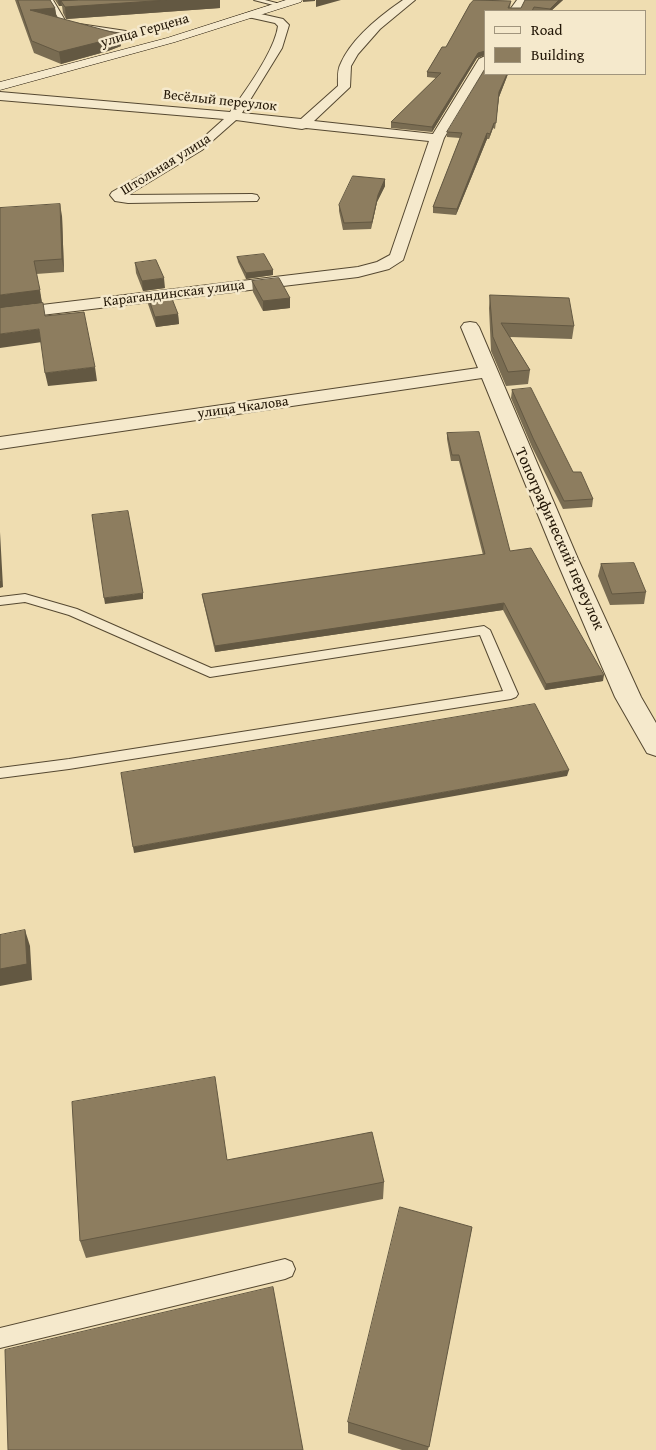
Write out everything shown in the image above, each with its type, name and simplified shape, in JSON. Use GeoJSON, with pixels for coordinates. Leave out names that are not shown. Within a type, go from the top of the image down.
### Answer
{"type":"FeatureCollection","features":[{"type":"Feature","properties":{"kind":"main road","name":"улица Герцена"},"geometry":{"type":"LineString","coordinates":[[0,86],[126,54],[297,0]]}},
{"type":"Feature","properties":{"kind":"street"},"geometry":{"type":"LineString","coordinates":[[302,125],[344,87],[343,73],[347,61],[372,32],[396,9],[410,0]]}},
{"type":"Feature","properties":{"kind":"street","name":"Штольная улица"},"geometry":{"type":"LineString","coordinates":[[252,15],[279,21],[284,25],[284,30],[275,52],[233,116],[222,129],[206,142],[117,195],[120,198],[137,200],[252,198]]}},
{"type":"Feature","properties":{"kind":"street","name":"Карагандинская улица"},"geometry":{"type":"LineString","coordinates":[[0,315],[332,275],[376,269],[390,264],[397,257],[437,138],[483,62]]}},
{"type":"Feature","properties":{"kind":"street","name":"Весёлый переулок"},"geometry":{"type":"LineString","coordinates":[[0,96],[233,116],[302,125],[437,138]]}},
{"type":"Feature","properties":{"kind":"street","name":"Топографический переулок"},"geometry":{"type":"LineString","coordinates":[[470,327],[487,372],[628,696],[656,746]]}},
{"type":"Feature","properties":{"kind":"street","name":"улица Чкалова"},"geometry":{"type":"LineString","coordinates":[[0,443],[487,372]]}},
{"type":"Feature","properties":{"kind":"lane"},"geometry":{"type":"LineString","coordinates":[[50,0],[64,23],[123,31]]}},
{"type":"Feature","properties":{"kind":"lane"},"geometry":{"type":"LineString","coordinates":[[257,0],[281,5]]}},
{"type":"Feature","properties":{"kind":"lane"},"geometry":{"type":"LineString","coordinates":[[55,10],[65,9]]}},
{"type":"Feature","properties":{"kind":"lane"},"geometry":{"type":"LineString","coordinates":[[0,601],[24,598],[73,612],[210,673],[484,630],[511,694],[69,764],[0,773]]}},
{"type":"Feature","properties":{"kind":"lane"},"geometry":{"type":"LineString","coordinates":[[0,1338],[285,1268]]}},
{"type":"Feature","properties":{"kind":"building"},"geometry":{"type":"Polygon","coordinates":[[[18,0],[50,0],[55,8],[30,10],[119,34],[107,40],[59,52],[32,41],[18,0]]]}},
{"type":"Feature","properties":{"kind":"building"},"geometry":{"type":"Polygon","coordinates":[[[167,0],[65,7],[61,1],[167,0]]]}},
{"type":"Feature","properties":{"kind":"building"},"geometry":{"type":"Polygon","coordinates":[[[474,0],[511,1],[508,8],[521,8],[525,0],[559,0],[550,9],[534,7],[532,10],[483,10],[483,52],[478,53],[432,127],[391,122],[441,73],[427,72],[442,47],[446,47],[474,0]]]}},
{"type":"Feature","properties":{"kind":"building"},"geometry":{"type":"Polygon","coordinates":[[[483,72],[483,75],[507,75],[499,92],[496,123],[494,123],[490,134],[487,133],[457,209],[433,207],[462,133],[447,132],[483,72]]]}},
{"type":"Feature","properties":{"kind":"building"},"geometry":{"type":"Polygon","coordinates":[[[353,176],[385,179],[378,195],[372,222],[344,223],[339,205],[353,176]]]}},
{"type":"Feature","properties":{"kind":"building"},"geometry":{"type":"Polygon","coordinates":[[[60,204],[62,259],[34,261],[40,290],[0,295],[0,208],[60,204]]]}},
{"type":"Feature","properties":{"kind":"building"},"geometry":{"type":"Polygon","coordinates":[[[264,254],[273,270],[246,273],[237,257],[264,254]]]}},
{"type":"Feature","properties":{"kind":"building"},"geometry":{"type":"Polygon","coordinates":[[[156,260],[164,278],[142,281],[135,263],[156,260]]]}},
{"type":"Feature","properties":{"kind":"building"},"geometry":{"type":"Polygon","coordinates":[[[279,278],[290,298],[263,301],[252,281],[279,278]]]}},
{"type":"Feature","properties":{"kind":"building"},"geometry":{"type":"Polygon","coordinates":[[[169,291],[178,314],[155,317],[147,294],[169,291]]]}},
{"type":"Feature","properties":{"kind":"building"},"geometry":{"type":"Polygon","coordinates":[[[490,295],[569,298],[574,326],[501,323],[530,370],[508,372],[493,337],[490,295]]]}},
{"type":"Feature","properties":{"kind":"building"},"geometry":{"type":"Polygon","coordinates":[[[43,303],[45,316],[84,312],[95,367],[45,373],[39,329],[0,334],[0,308],[43,303]]]}},
{"type":"Feature","properties":{"kind":"building"},"geometry":{"type":"Polygon","coordinates":[[[531,388],[573,472],[581,472],[593,499],[564,501],[512,390],[531,388]]]}},
{"type":"Feature","properties":{"kind":"building"},"geometry":{"type":"Polygon","coordinates":[[[479,432],[510,551],[531,548],[604,675],[546,684],[504,603],[215,646],[202,594],[485,554],[459,455],[452,455],[447,433],[479,432]]]}},
{"type":"Feature","properties":{"kind":"building"},"geometry":{"type":"Polygon","coordinates":[[[128,511],[143,593],[104,598],[92,515],[128,511]]]}},
{"type":"Feature","properties":{"kind":"building"},"geometry":{"type":"Polygon","coordinates":[[[634,563],[646,592],[612,594],[601,564],[634,563]]]}},
{"type":"Feature","properties":{"kind":"building"},"geometry":{"type":"Polygon","coordinates":[[[535,704],[569,770],[133,847],[121,773],[535,704]]]}},
{"type":"Feature","properties":{"kind":"building"},"geometry":{"type":"Polygon","coordinates":[[[25,930],[27,964],[0,969],[0,935],[25,930]]]}},
{"type":"Feature","properties":{"kind":"building"},"geometry":{"type":"Polygon","coordinates":[[[215,1077],[227,1160],[372,1132],[384,1182],[80,1241],[72,1102],[215,1077]]]}},
{"type":"Feature","properties":{"kind":"building"},"geometry":{"type":"Polygon","coordinates":[[[400,1207],[472,1227],[429,1447],[348,1422],[400,1207]]]}},
{"type":"Feature","properties":{"kind":"building"},"geometry":{"type":"Polygon","coordinates":[[[273,1287],[303,1450],[8,1450],[5,1350],[273,1287]]]}}]}
